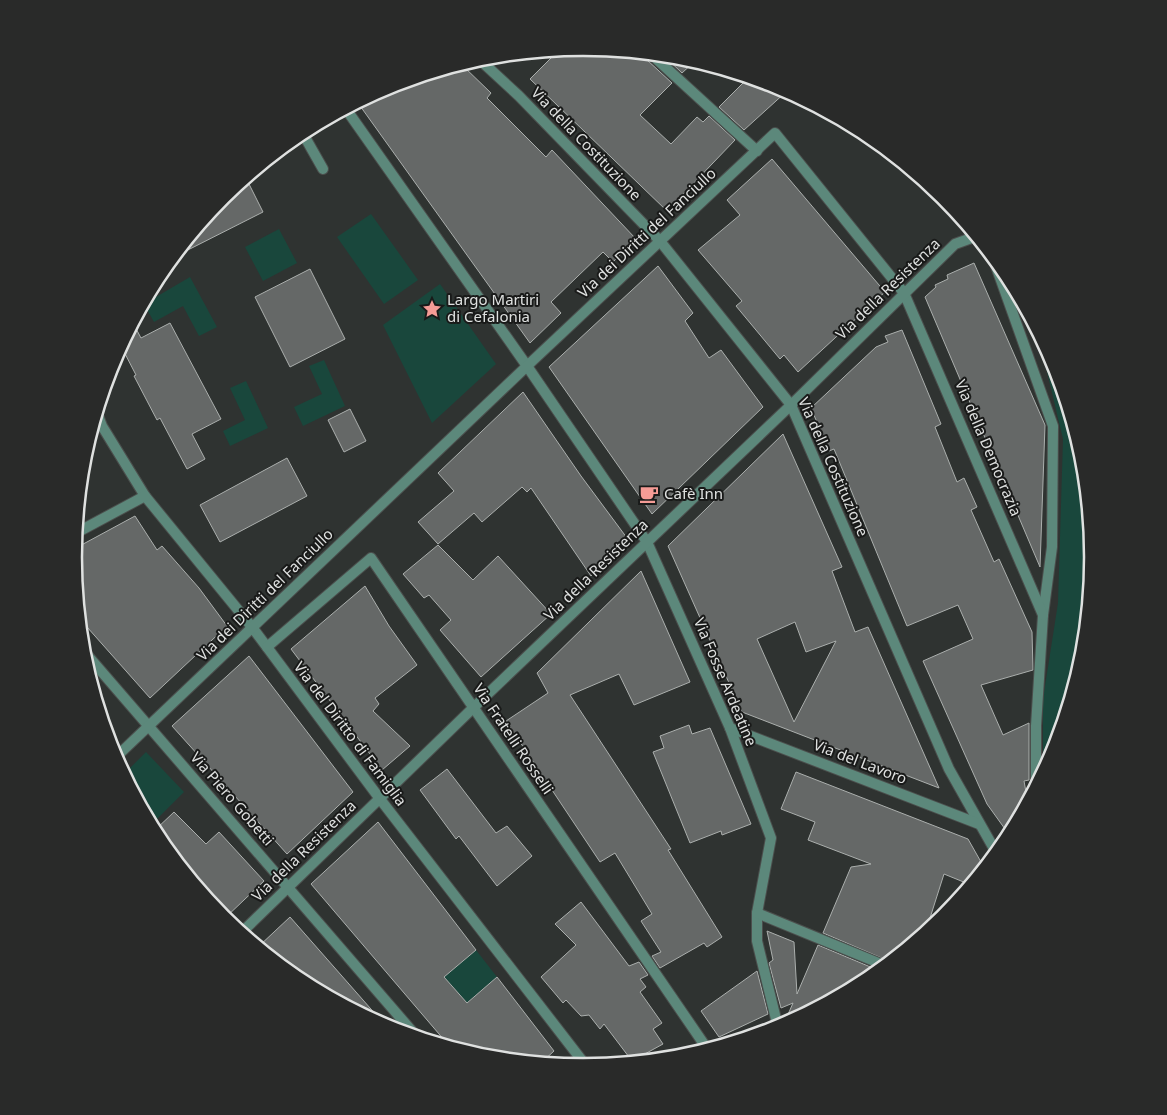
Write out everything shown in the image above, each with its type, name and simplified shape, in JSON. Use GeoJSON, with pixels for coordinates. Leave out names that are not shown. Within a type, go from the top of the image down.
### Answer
{"type":"FeatureCollection","features":[{"type":"Feature","properties":{"kind":"street"},"geometry":{"type":"LineString","coordinates":[[661,63],[756,151]]}},
{"type":"Feature","properties":{"kind":"street","name":"Via della Costituzione"},"geometry":{"type":"LineString","coordinates":[[486,66],[519,96],[660,241],[791,405],[950,769],[993,847]]}},
{"type":"Feature","properties":{"kind":"street","name":"Via Fosse Ardeatine"},"geometry":{"type":"LineString","coordinates":[[350,114],[527,366],[647,542],[730,728],[771,838],[757,913],[757,941],[776,1021]]}},
{"type":"Feature","properties":{"kind":"street","name":"Via dei Diritti del Fanciullo"},"geometry":{"type":"LineString","coordinates":[[121,752],[775,133]]}},
{"type":"Feature","properties":{"kind":"street","name":"Via della Democrazia"},"geometry":{"type":"LineString","coordinates":[[775,133],[904,293],[1044,615]]}},
{"type":"Feature","properties":{"kind":"street"},"geometry":{"type":"LineString","coordinates":[[306,140],[323,170]]}},
{"type":"Feature","properties":{"kind":"street","name":"Via della Resistenza"},"geometry":{"type":"LineString","coordinates":[[246,928],[473,708],[791,405],[955,244],[970,238]]}},
{"type":"Feature","properties":{"kind":"street"},"geometry":{"type":"LineString","coordinates":[[1001,281],[1053,426],[1052,547],[1044,615],[1036,726],[1036,773]]}},
{"type":"Feature","properties":{"kind":"street","name":"Via del Diritto di Famiglia"},"geometry":{"type":"LineString","coordinates":[[101,423],[145,496],[252,627],[380,799],[581,1059]]}},
{"type":"Feature","properties":{"kind":"street"},"geometry":{"type":"LineString","coordinates":[[83,528],[145,496]]}},
{"type":"Feature","properties":{"kind":"street","name":"Via Fratelli Rosselli"},"geometry":{"type":"LineString","coordinates":[[267,647],[371,558],[704,1044]]}},
{"type":"Feature","properties":{"kind":"street","name":"Via Piero Gobetti"},"geometry":{"type":"LineString","coordinates":[[94,662],[408,1027]]}},
{"type":"Feature","properties":{"kind":"street","name":"Via del Lavoro"},"geometry":{"type":"LineString","coordinates":[[730,728],[979,824]]}},
{"type":"Feature","properties":{"kind":"street"},"geometry":{"type":"LineString","coordinates":[[757,913],[878,963]]}},
{"type":"Feature","properties":{"kind":"green space"},"geometry":{"type":"Polygon","coordinates":[[[371,214],[418,280],[384,304],[337,237],[371,214]]]}},
{"type":"Feature","properties":{"kind":"green space"},"geometry":{"type":"Polygon","coordinates":[[[279,229],[297,263],[263,281],[245,247],[279,229]]]}},
{"type":"Feature","properties":{"kind":"green space"},"geometry":{"type":"Polygon","coordinates":[[[190,277],[217,327],[199,336],[183,306],[154,322],[147,310],[155,297],[190,277]]]}},
{"type":"Feature","properties":{"kind":"green space"},"geometry":{"type":"Polygon","coordinates":[[[440,284],[496,364],[432,423],[383,325],[440,284]]]}},
{"type":"Feature","properties":{"kind":"green space"},"geometry":{"type":"Polygon","coordinates":[[[324,360],[345,406],[303,426],[294,407],[322,394],[309,366],[324,360]]]}},
{"type":"Feature","properties":{"kind":"green space"},"geometry":{"type":"Polygon","coordinates":[[[1044,360],[1068,428],[1075,460],[1084,525],[1085,558],[1084,590],[1075,655],[1068,687],[1043,758],[1043,699],[1058,603],[1063,439],[1044,360]]]}},
{"type":"Feature","properties":{"kind":"green space"},"geometry":{"type":"Polygon","coordinates":[[[246,381],[268,428],[230,446],[223,431],[245,420],[230,388],[246,381]]]}},
{"type":"Feature","properties":{"kind":"green space"},"geometry":{"type":"Polygon","coordinates":[[[146,752],[184,792],[156,820],[129,769],[146,752]]]}},
{"type":"Feature","properties":{"kind":"green space"},"geometry":{"type":"Polygon","coordinates":[[[476,950],[497,977],[467,1003],[444,977],[476,950]]]}},
{"type":"Feature","properties":{"kind":"building"},"geometry":{"type":"Polygon","coordinates":[[[552,57],[616,57],[648,61],[672,83],[640,115],[671,144],[697,117],[703,122],[709,116],[735,140],[667,211],[530,79],[552,57]]]}},
{"type":"Feature","properties":{"kind":"building"},"geometry":{"type":"Polygon","coordinates":[[[673,65],[688,68],[682,73],[673,65]]]}},
{"type":"Feature","properties":{"kind":"building"},"geometry":{"type":"Polygon","coordinates":[[[467,70],[491,93],[487,98],[546,157],[552,150],[636,239],[613,262],[603,252],[551,302],[561,313],[530,343],[362,108],[422,83],[467,70]]]}},
{"type":"Feature","properties":{"kind":"building"},"geometry":{"type":"Polygon","coordinates":[[[743,83],[781,97],[744,130],[719,107],[743,83]]]}},
{"type":"Feature","properties":{"kind":"building"},"geometry":{"type":"Polygon","coordinates":[[[772,159],[885,292],[798,372],[784,355],[780,359],[736,306],[742,301],[698,250],[740,215],[727,200],[772,159]]]}},
{"type":"Feature","properties":{"kind":"building"},"geometry":{"type":"Polygon","coordinates":[[[249,184],[263,212],[188,250],[229,203],[249,184]]]}},
{"type":"Feature","properties":{"kind":"building"},"geometry":{"type":"Polygon","coordinates":[[[974,263],[1045,425],[1040,567],[925,297],[936,287],[935,285],[948,279],[947,275],[974,263]]]}},
{"type":"Feature","properties":{"kind":"building"},"geometry":{"type":"Polygon","coordinates":[[[658,266],[693,313],[685,321],[709,358],[721,350],[763,407],[652,514],[549,367],[658,266]]]}},
{"type":"Feature","properties":{"kind":"building"},"geometry":{"type":"Polygon","coordinates":[[[310,269],[345,339],[290,367],[255,297],[310,269]]]}},
{"type":"Feature","properties":{"kind":"building"},"geometry":{"type":"Polygon","coordinates":[[[170,323],[221,419],[192,434],[205,459],[187,469],[160,418],[157,420],[134,376],[136,375],[125,354],[137,330],[141,338],[170,323]]]}},
{"type":"Feature","properties":{"kind":"building"},"geometry":{"type":"Polygon","coordinates":[[[902,330],[941,424],[935,427],[957,482],[964,478],[977,507],[971,510],[994,562],[999,559],[1032,632],[1033,670],[981,685],[1003,735],[1029,723],[1029,780],[1024,781],[1026,792],[1005,829],[987,804],[923,661],[973,639],[958,605],[907,626],[834,449],[829,451],[811,408],[876,347],[888,342],[885,336],[902,330]]]}},
{"type":"Feature","properties":{"kind":"building"},"geometry":{"type":"Polygon","coordinates":[[[523,392],[627,538],[591,576],[531,488],[527,492],[522,487],[482,522],[474,513],[438,544],[418,522],[454,491],[438,473],[523,392]]]}},
{"type":"Feature","properties":{"kind":"building"},"geometry":{"type":"Polygon","coordinates":[[[350,409],[366,441],[344,452],[328,420],[350,409]]]}},
{"type":"Feature","properties":{"kind":"building"},"geometry":{"type":"Polygon","coordinates":[[[783,434],[842,567],[832,571],[855,632],[868,627],[939,788],[742,712],[668,546],[783,434]],[[795,622],[757,639],[794,722],[836,641],[806,652],[795,622]]]}},
{"type":"Feature","properties":{"kind":"building"},"geometry":{"type":"Polygon","coordinates":[[[287,458],[307,496],[220,542],[200,505],[287,458]]]}},
{"type":"Feature","properties":{"kind":"building"},"geometry":{"type":"Polygon","coordinates":[[[135,516],[157,550],[162,546],[199,588],[227,626],[150,698],[88,628],[83,590],[82,544],[135,516]]]}},
{"type":"Feature","properties":{"kind":"building"},"geometry":{"type":"Polygon","coordinates":[[[438,545],[473,580],[498,556],[551,614],[481,677],[440,630],[451,620],[429,595],[424,598],[403,574],[438,545]]]}},
{"type":"Feature","properties":{"kind":"building"},"geometry":{"type":"Polygon","coordinates":[[[641,571],[690,682],[634,705],[619,674],[570,695],[671,849],[668,850],[722,937],[707,947],[704,943],[660,968],[652,956],[661,952],[641,921],[652,914],[615,853],[600,862],[506,721],[548,693],[537,673],[641,571]]]}},
{"type":"Feature","properties":{"kind":"building"},"geometry":{"type":"Polygon","coordinates":[[[365,586],[389,626],[417,665],[375,698],[379,704],[373,711],[410,746],[382,770],[291,649],[365,586]]]}},
{"type":"Feature","properties":{"kind":"building"},"geometry":{"type":"Polygon","coordinates":[[[249,656],[353,792],[287,854],[172,726],[249,656]]]}},
{"type":"Feature","properties":{"kind":"building"},"geometry":{"type":"Polygon","coordinates":[[[689,725],[692,734],[710,728],[751,824],[722,835],[721,831],[690,843],[653,752],[664,748],[660,736],[689,725]]]}},
{"type":"Feature","properties":{"kind":"building"},"geometry":{"type":"Polygon","coordinates":[[[447,769],[496,833],[507,826],[532,856],[497,886],[459,836],[456,839],[420,790],[447,769]]]}},
{"type":"Feature","properties":{"kind":"building"},"geometry":{"type":"Polygon","coordinates":[[[796,772],[968,839],[981,863],[965,882],[944,874],[931,918],[884,959],[823,933],[851,867],[871,864],[808,840],[815,822],[781,809],[796,772]]]}},
{"type":"Feature","properties":{"kind":"building"},"geometry":{"type":"Polygon","coordinates":[[[174,812],[206,844],[219,832],[264,881],[230,913],[186,863],[160,825],[174,812]]]}},
{"type":"Feature","properties":{"kind":"building"},"geometry":{"type":"Polygon","coordinates":[[[378,822],[476,950],[444,977],[467,1003],[497,977],[554,1051],[547,1058],[486,1049],[443,1039],[311,884],[378,822]]]}},
{"type":"Feature","properties":{"kind":"building"},"geometry":{"type":"Polygon","coordinates":[[[581,902],[629,966],[639,962],[648,975],[640,979],[646,987],[640,992],[662,1023],[653,1029],[663,1044],[644,1055],[629,1056],[604,1024],[600,1029],[589,1015],[581,1016],[566,1000],[563,1003],[541,977],[576,945],[555,924],[581,902]]]}},
{"type":"Feature","properties":{"kind":"building"},"geometry":{"type":"Polygon","coordinates":[[[290,917],[374,1013],[333,992],[278,955],[263,942],[290,917]]]}},
{"type":"Feature","properties":{"kind":"building"},"geometry":{"type":"Polygon","coordinates":[[[767,931],[794,942],[797,994],[818,945],[871,967],[834,992],[788,1015],[793,1003],[781,1008],[769,963],[773,960],[767,931]]]}},
{"type":"Feature","properties":{"kind":"building"},"geometry":{"type":"Polygon","coordinates":[[[757,971],[768,1014],[719,1037],[701,1011],[757,971]]]}},
{"type":"Feature","properties":{"kind":"place","name":"Largo Martiri di Cefalonia"},"geometry":{"type":"Point","coordinates":[432,309]}},
{"type":"Feature","properties":{"kind":"place","name":"Cafè Inn"},"geometry":{"type":"Point","coordinates":[649,494]}}]}
